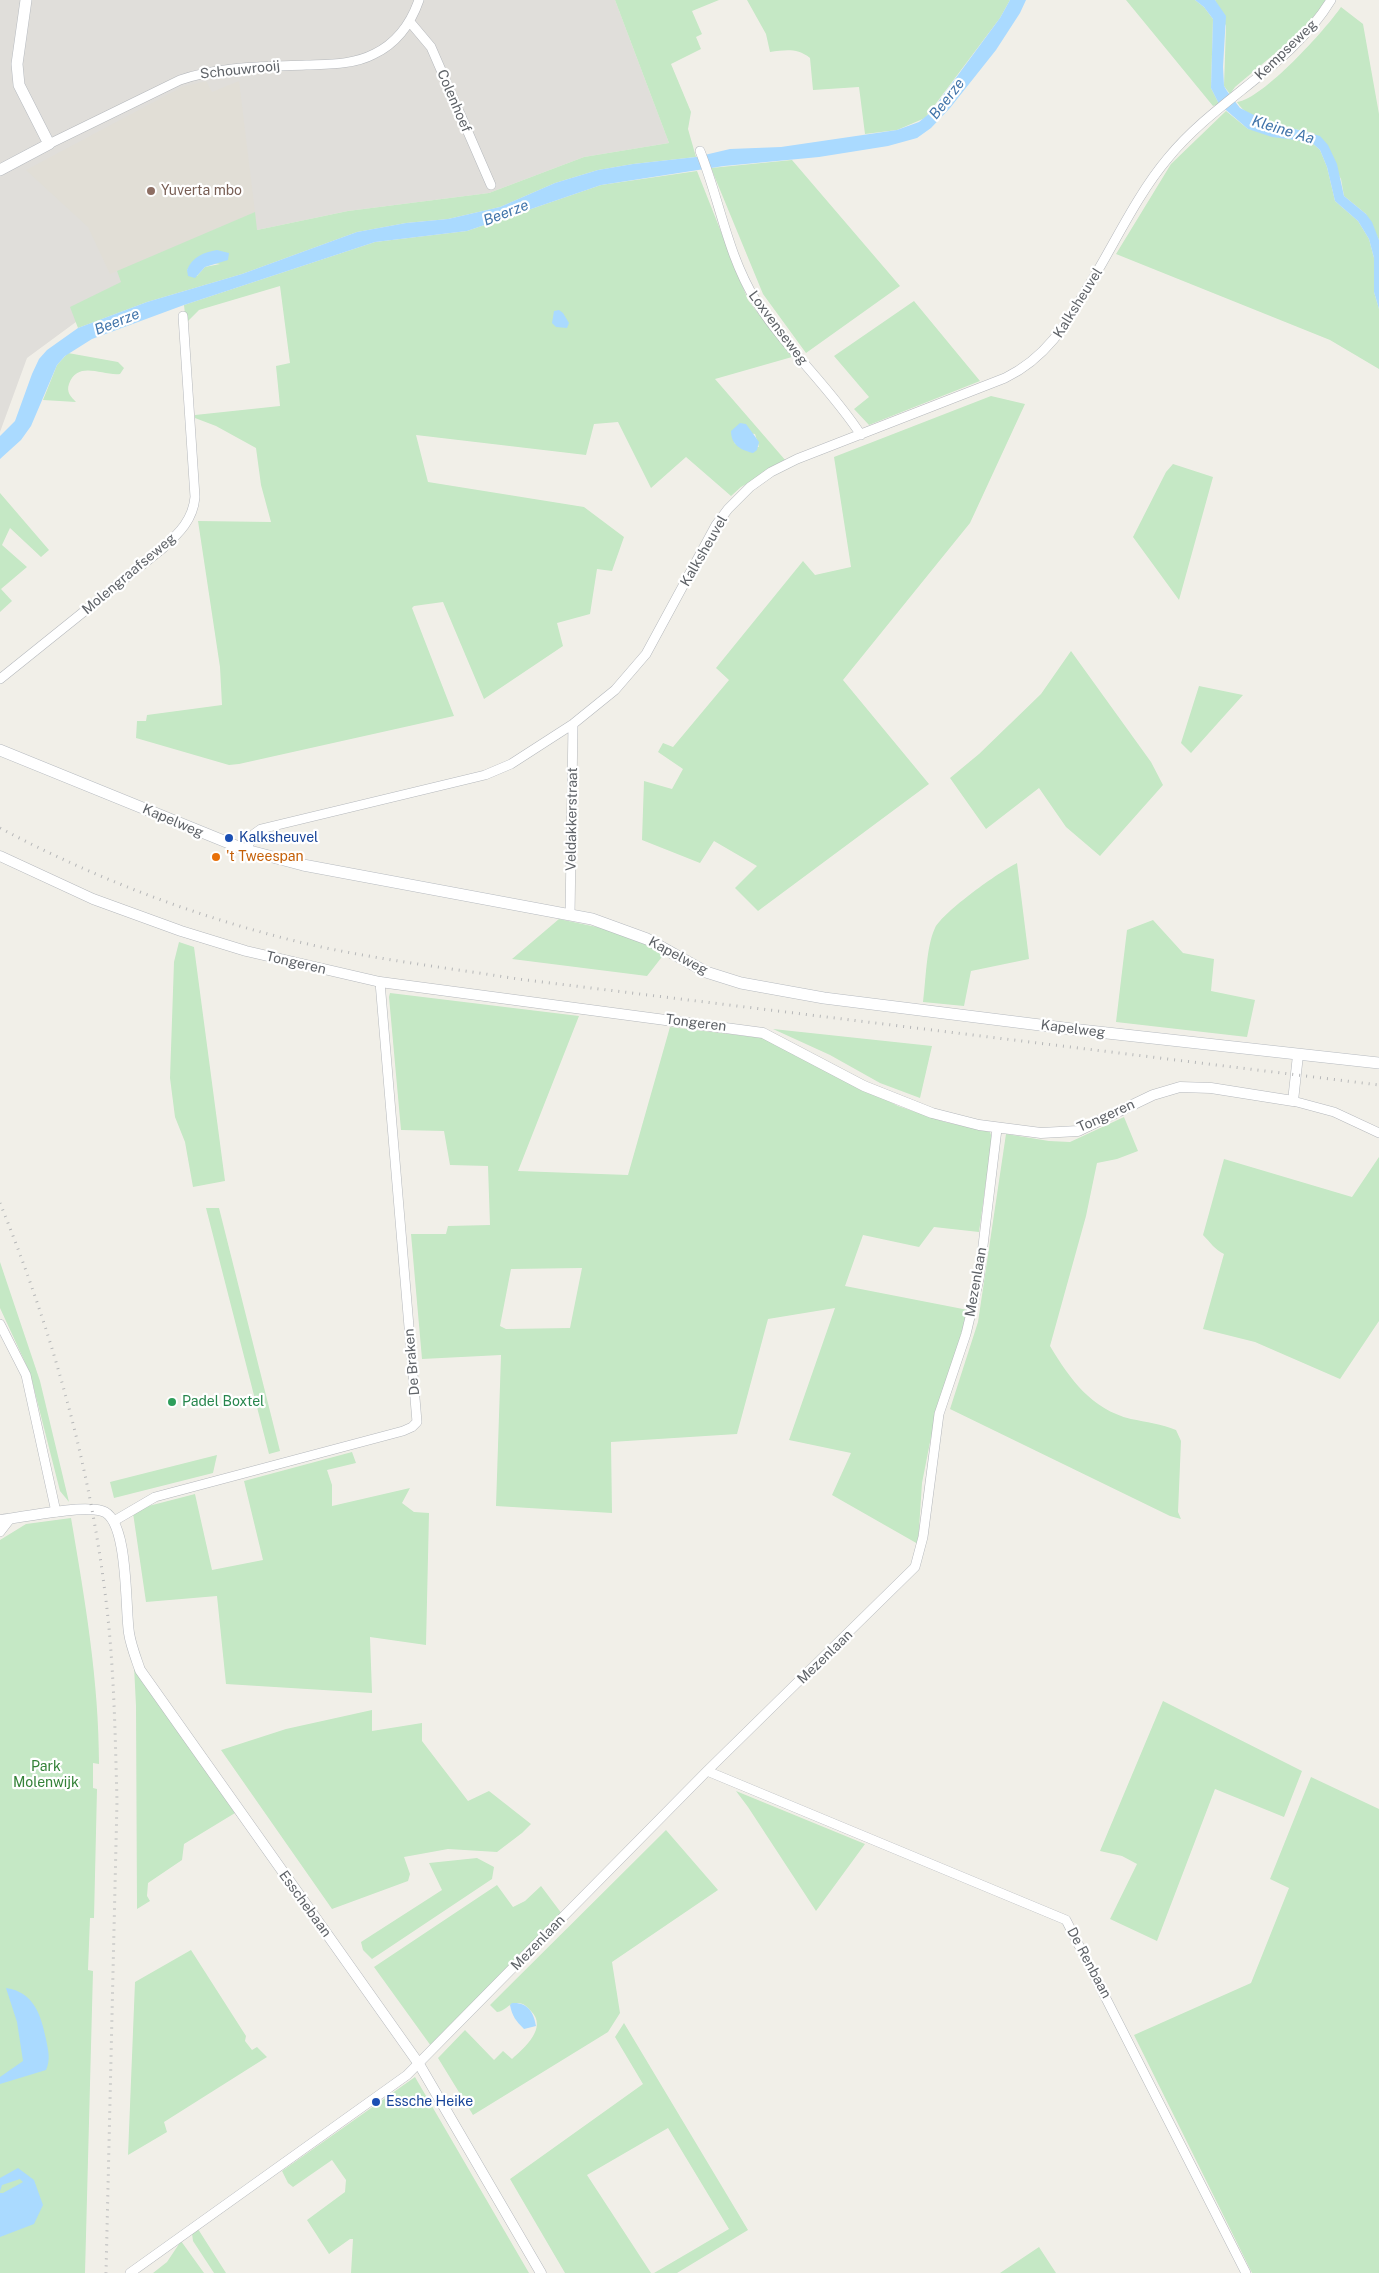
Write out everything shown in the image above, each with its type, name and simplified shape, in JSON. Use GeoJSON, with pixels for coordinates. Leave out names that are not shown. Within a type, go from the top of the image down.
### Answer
{"type":"FeatureCollection","features":[{"type":"Feature","properties":{"kind":"main road"},"geometry":{"type":"LineString","coordinates":[[0,170],[48,144],[19,85],[17,64],[26,0]]}},
{"type":"Feature","properties":{"kind":"main road","name":"Kapelweg"},"geometry":{"type":"LineString","coordinates":[[0,750],[246,850],[303,865],[592,919],[647,939],[706,972],[741,984],[824,998],[1379,1064]]}},
{"type":"Feature","properties":{"kind":"street","name":"Schouwrooij"},"geometry":{"type":"LineString","coordinates":[[48,144],[180,80],[202,73],[233,68],[338,63],[366,57],[388,44],[410,22],[419,0]]}},
{"type":"Feature","properties":{"kind":"street","name":"Kempseweg"},"geometry":{"type":"LineString","coordinates":[[1236,96],[1307,34],[1331,0]]}},
{"type":"Feature","properties":{"kind":"street","name":"Colenhoef"},"geometry":{"type":"LineString","coordinates":[[410,22],[431,47],[491,185]]}},
{"type":"Feature","properties":{"kind":"street","name":"Kalksheuvel"},"geometry":{"type":"LineString","coordinates":[[246,850],[254,834],[261,828],[499,770],[573,724],[615,690],[646,654],[716,525],[737,498],[771,472],[797,459],[1005,378],[1019,371],[1043,353],[1065,328],[1167,158],[1236,96]]}},
{"type":"Feature","properties":{"kind":"street","name":"Loxvenseweg"},"geometry":{"type":"LineString","coordinates":[[701,153],[728,243],[738,268],[756,301],[786,343],[846,412],[861,435]]}},
{"type":"Feature","properties":{"kind":"street","name":"Molengraafseweg"},"geometry":{"type":"LineString","coordinates":[[0,679],[163,548],[185,526],[191,515],[195,497],[183,316]]}},
{"type":"Feature","properties":{"kind":"street","name":"Veldakkerstraat"},"geometry":{"type":"LineString","coordinates":[[570,915],[573,724]]}},
{"type":"Feature","properties":{"kind":"street","name":"Tongeren"},"geometry":{"type":"LineString","coordinates":[[0,856],[93,899],[181,931],[246,951],[380,982],[764,1032],[864,1086],[899,1101],[932,1113],[997,1129],[1041,1133],[1078,1131],[1153,1095],[1180,1087],[1211,1088],[1293,1101],[1334,1112],[1379,1133]]}},
{"type":"Feature","properties":{"kind":"street","name":"De Braken"},"geometry":{"type":"LineString","coordinates":[[114,1521],[155,1497],[402,1430],[412,1427],[417,1422],[380,982]]}},
{"type":"Feature","properties":{"kind":"street"},"geometry":{"type":"LineString","coordinates":[[1293,1101],[1298,1055]]}},
{"type":"Feature","properties":{"kind":"street","name":"Mezenlaan"},"geometry":{"type":"LineString","coordinates":[[419,2064],[707,1771],[915,1567],[923,1537],[939,1414],[966,1334],[979,1279],[997,1129]]}},
{"type":"Feature","properties":{"kind":"street"},"geometry":{"type":"LineString","coordinates":[[1,1329],[26,1375],[56,1512]]}},
{"type":"Feature","properties":{"kind":"street"},"geometry":{"type":"LineString","coordinates":[[0,1532],[5,1520],[56,1512],[102,1511],[114,1521]]}},
{"type":"Feature","properties":{"kind":"street","name":"Esschebaan"},"geometry":{"type":"LineString","coordinates":[[114,1521],[121,1539],[129,1634],[140,1670],[419,2064],[541,2273]]}},
{"type":"Feature","properties":{"kind":"street","name":"De Renbaan"},"geometry":{"type":"LineString","coordinates":[[707,1771],[1066,1920],[1246,2273]]}},
{"type":"Feature","properties":{"kind":"street"},"geometry":{"type":"LineString","coordinates":[[130,2273],[407,2075],[419,2064]]}},
{"type":"Feature","properties":{"kind":"shaded area"},"geometry":{"type":"Polygon","coordinates":[[[0,0],[615,0],[669,143],[584,157],[489,193],[348,211],[257,230],[80,319],[27,358],[0,432],[0,0]]]}},
{"type":"Feature","properties":{"kind":"shaded area","name":"Yuverta mbo"},"geometry":{"type":"Polygon","coordinates":[[[206,81],[212,92],[239,81],[255,212],[110,274],[88,227],[26,170],[182,87],[206,81]]]}},
{"type":"Feature","properties":{"kind":"green space"},"geometry":{"type":"Polygon","coordinates":[[[615,0],[719,0],[692,11],[702,34],[696,37],[701,49],[671,64],[691,112],[688,129],[696,157],[598,170],[555,183],[500,207],[448,219],[406,223],[357,232],[242,274],[147,302],[78,328],[70,307],[121,282],[117,271],[255,212],[257,230],[348,211],[489,193],[584,157],[669,143],[615,0]],[[194,260],[187,270],[197,276],[205,267],[220,264],[194,260]]]}},
{"type":"Feature","properties":{"kind":"green space"},"geometry":{"type":"Polygon","coordinates":[[[747,0],[1010,0],[1000,18],[925,118],[897,130],[865,134],[859,87],[813,90],[810,58],[796,51],[770,52],[766,34],[747,0]]]}},
{"type":"Feature","properties":{"kind":"green space"},"geometry":{"type":"Polygon","coordinates":[[[1126,0],[1195,0],[1204,7],[1213,19],[1211,88],[1219,104],[1213,106],[1126,0]]]}},
{"type":"Feature","properties":{"kind":"green space"},"geometry":{"type":"Polygon","coordinates":[[[1215,0],[1328,0],[1298,34],[1235,87],[1230,94],[1224,86],[1226,26],[1215,0]]]}},
{"type":"Feature","properties":{"kind":"green space"},"geometry":{"type":"Polygon","coordinates":[[[1341,7],[1363,24],[1379,114],[1379,240],[1366,214],[1344,196],[1341,179],[1314,133],[1283,127],[1261,120],[1243,109],[1237,102],[1248,98],[1262,89],[1293,62],[1341,7]]]}},
{"type":"Feature","properties":{"kind":"green space"},"geometry":{"type":"Polygon","coordinates":[[[1226,111],[1248,129],[1311,142],[1320,150],[1327,167],[1335,201],[1358,221],[1369,239],[1374,258],[1374,292],[1379,309],[1379,369],[1330,340],[1116,254],[1171,164],[1226,111]]]}},
{"type":"Feature","properties":{"kind":"green space"},"geometry":{"type":"Polygon","coordinates":[[[792,160],[900,286],[806,353],[763,294],[711,168],[792,160]]]}},
{"type":"Feature","properties":{"kind":"green space"},"geometry":{"type":"Polygon","coordinates":[[[697,171],[748,300],[792,357],[715,379],[786,461],[741,487],[731,496],[686,457],[651,488],[618,422],[594,424],[586,455],[416,435],[428,482],[584,507],[624,537],[612,571],[597,569],[590,614],[557,623],[563,646],[484,699],[443,602],[414,606],[412,608],[454,716],[229,765],[136,738],[137,721],[146,721],[147,715],[222,705],[220,667],[198,521],[271,522],[261,485],[256,448],[216,426],[195,418],[195,415],[280,406],[276,366],[290,363],[280,286],[199,310],[186,323],[184,305],[375,242],[467,231],[601,185],[697,171]],[[731,431],[735,444],[759,447],[755,434],[731,431]]]}},
{"type":"Feature","properties":{"kind":"green space"},"geometry":{"type":"Polygon","coordinates":[[[914,301],[980,381],[869,425],[854,409],[869,397],[834,356],[914,301]]]}},
{"type":"Feature","properties":{"kind":"green space"},"geometry":{"type":"Polygon","coordinates":[[[68,353],[118,362],[124,368],[120,374],[91,371],[78,373],[73,377],[68,387],[72,398],[76,402],[43,400],[57,365],[68,353]]]}},
{"type":"Feature","properties":{"kind":"green space"},"geometry":{"type":"Polygon","coordinates":[[[991,396],[1025,404],[970,523],[843,680],[929,784],[758,911],[735,888],[757,866],[714,841],[700,863],[642,840],[644,781],[672,789],[683,769],[658,752],[663,743],[673,747],[729,680],[716,668],[803,561],[815,575],[851,567],[834,457],[991,396]]]}},
{"type":"Feature","properties":{"kind":"green space"},"geometry":{"type":"Polygon","coordinates":[[[1173,464],[1213,477],[1179,600],[1133,537],[1166,472],[1173,464]]]}},
{"type":"Feature","properties":{"kind":"green space"},"geometry":{"type":"Polygon","coordinates":[[[0,493],[49,550],[41,557],[10,528],[2,545],[27,567],[1,589],[12,601],[0,612],[0,493]]]}},
{"type":"Feature","properties":{"kind":"green space"},"geometry":{"type":"Polygon","coordinates":[[[1071,651],[1151,762],[1163,785],[1100,856],[1066,827],[1039,788],[986,829],[950,778],[979,754],[1041,694],[1071,651]]]}},
{"type":"Feature","properties":{"kind":"green space"},"geometry":{"type":"Polygon","coordinates":[[[1199,686],[1243,695],[1191,753],[1181,743],[1199,686]]]}},
{"type":"Feature","properties":{"kind":"green space"},"geometry":{"type":"Polygon","coordinates":[[[1017,863],[1029,959],[971,971],[964,1006],[923,1002],[928,954],[935,928],[960,902],[1017,863]]]}},
{"type":"Feature","properties":{"kind":"green space"},"geometry":{"type":"Polygon","coordinates":[[[559,919],[620,932],[665,953],[647,976],[512,959],[559,919]]]}},
{"type":"Feature","properties":{"kind":"green space"},"geometry":{"type":"Polygon","coordinates":[[[1153,920],[1183,953],[1214,959],[1211,991],[1255,1000],[1247,1037],[1116,1022],[1127,930],[1153,920]]]}},
{"type":"Feature","properties":{"kind":"green space"},"geometry":{"type":"Polygon","coordinates":[[[179,942],[194,947],[225,1181],[193,1187],[185,1142],[175,1117],[170,1078],[174,962],[179,942]]]}},
{"type":"Feature","properties":{"kind":"green space"},"geometry":{"type":"Polygon","coordinates":[[[390,993],[579,1016],[518,1171],[628,1175],[670,1027],[771,1039],[898,1106],[945,1122],[990,1132],[992,1138],[979,1232],[934,1227],[919,1247],[863,1235],[845,1286],[968,1310],[931,1437],[922,1483],[918,1544],[832,1495],[851,1453],[789,1440],[835,1308],[768,1319],[737,1434],[611,1442],[612,1513],[496,1506],[501,1355],[422,1359],[411,1234],[446,1234],[448,1226],[490,1225],[488,1166],[450,1165],[444,1131],[401,1130],[390,993]],[[582,1268],[511,1269],[500,1326],[506,1329],[570,1328],[582,1268]]]}},
{"type":"Feature","properties":{"kind":"green space"},"geometry":{"type":"Polygon","coordinates":[[[773,1029],[932,1046],[920,1098],[880,1083],[830,1055],[773,1029]]]}},
{"type":"Feature","properties":{"kind":"green space"},"geometry":{"type":"Polygon","coordinates":[[[1124,1117],[1138,1151],[1117,1159],[1097,1163],[1086,1216],[1050,1346],[1074,1381],[1104,1408],[1131,1419],[1176,1430],[1181,1441],[1178,1512],[1181,1519],[1170,1516],[950,1409],[978,1322],[1006,1134],[1049,1141],[1070,1142],[1124,1117]]]}},
{"type":"Feature","properties":{"kind":"green space"},"geometry":{"type":"Polygon","coordinates":[[[1379,1157],[1379,1321],[1340,1379],[1255,1342],[1203,1329],[1224,1254],[1215,1248],[1203,1235],[1224,1159],[1352,1197],[1379,1157]]]}},
{"type":"Feature","properties":{"kind":"green space"},"geometry":{"type":"Polygon","coordinates":[[[206,1208],[219,1208],[280,1451],[269,1454],[206,1208]]]}},
{"type":"Feature","properties":{"kind":"green space"},"geometry":{"type":"Polygon","coordinates":[[[0,1262],[40,1381],[69,1502],[60,1491],[30,1373],[0,1308],[0,1262]]]}},
{"type":"Feature","properties":{"kind":"green space"},"geometry":{"type":"Polygon","coordinates":[[[352,1452],[356,1463],[327,1470],[332,1485],[332,1506],[410,1488],[402,1503],[414,1512],[429,1513],[426,1645],[370,1637],[372,1693],[226,1684],[217,1596],[146,1602],[133,1513],[137,1509],[195,1494],[212,1570],[263,1560],[244,1481],[352,1452]]]}},
{"type":"Feature","properties":{"kind":"green space"},"geometry":{"type":"Polygon","coordinates":[[[217,1455],[213,1473],[114,1498],[110,1482],[217,1455]]]}},
{"type":"Feature","properties":{"kind":"green space","name":"Park Molenwijk"},"geometry":{"type":"Polygon","coordinates":[[[71,1518],[94,1671],[99,1764],[93,1763],[93,1788],[97,1789],[94,1918],[90,1918],[88,1970],[93,1971],[85,2273],[0,2273],[0,1540],[26,1524],[71,1518]]]}},
{"type":"Feature","properties":{"kind":"green space"},"geometry":{"type":"Polygon","coordinates":[[[134,1666],[235,1813],[184,1844],[182,1860],[148,1883],[147,1896],[150,1901],[137,1909],[136,1706],[134,1666]]]}},
{"type":"Feature","properties":{"kind":"green space"},"geometry":{"type":"Polygon","coordinates":[[[1163,1701],[1302,1771],[1284,1817],[1215,1789],[1157,1941],[1110,1919],[1137,1864],[1122,1856],[1100,1851],[1163,1701]]]}},
{"type":"Feature","properties":{"kind":"green space"},"geometry":{"type":"Polygon","coordinates":[[[372,1710],[372,1731],[422,1723],[422,1741],[468,1801],[489,1791],[531,1824],[497,1852],[448,1849],[404,1857],[410,1874],[408,1881],[332,1909],[221,1750],[286,1729],[372,1710]]]}},
{"type":"Feature","properties":{"kind":"green space"},"geometry":{"type":"Polygon","coordinates":[[[1311,1777],[1379,1809],[1379,2273],[1252,2273],[1134,2035],[1251,1983],[1289,1888],[1270,1879],[1311,1777]]]}},
{"type":"Feature","properties":{"kind":"green space"},"geometry":{"type":"Polygon","coordinates":[[[736,1791],[865,1844],[816,1911],[748,1807],[736,1791]]]}},
{"type":"Feature","properties":{"kind":"green space"},"geometry":{"type":"Polygon","coordinates":[[[666,1830],[718,1890],[612,1962],[620,2013],[608,2032],[473,2115],[438,2058],[465,2030],[494,2060],[503,2051],[512,2059],[528,2043],[536,2031],[537,2024],[536,2017],[525,2005],[515,2003],[497,2012],[490,2005],[666,1830]]]}},
{"type":"Feature","properties":{"kind":"green space"},"geometry":{"type":"Polygon","coordinates":[[[477,1858],[494,1867],[492,1879],[372,1959],[363,1950],[361,1942],[442,1890],[429,1863],[477,1858]]]}},
{"type":"Feature","properties":{"kind":"green space"},"geometry":{"type":"Polygon","coordinates":[[[497,1885],[513,1907],[525,1901],[541,1886],[562,1914],[431,2046],[374,1967],[497,1885]]]}},
{"type":"Feature","properties":{"kind":"green space"},"geometry":{"type":"Polygon","coordinates":[[[191,1950],[246,2036],[245,2041],[252,2050],[257,2047],[267,2057],[164,2122],[167,2132],[128,2155],[135,1982],[191,1950]]]}},
{"type":"Feature","properties":{"kind":"green space"},"geometry":{"type":"Polygon","coordinates":[[[624,2023],[748,2230],[677,2273],[654,2273],[729,2229],[668,2128],[587,2175],[651,2273],[565,2273],[510,2179],[643,2084],[615,2037],[624,2023]]]}},
{"type":"Feature","properties":{"kind":"green space"},"geometry":{"type":"Polygon","coordinates":[[[415,2077],[529,2273],[351,2273],[353,2239],[350,2239],[329,2254],[307,2220],[345,2192],[346,2180],[332,2160],[293,2187],[288,2183],[282,2171],[415,2077]]]}},
{"type":"Feature","properties":{"kind":"green space"},"geometry":{"type":"Polygon","coordinates":[[[198,2229],[226,2273],[214,2273],[193,2241],[192,2233],[198,2229]]]}},
{"type":"Feature","properties":{"kind":"green space"},"geometry":{"type":"Polygon","coordinates":[[[181,2241],[204,2273],[153,2273],[167,2262],[181,2241]]]}},
{"type":"Feature","properties":{"kind":"green space"},"geometry":{"type":"Polygon","coordinates":[[[1039,2247],[1056,2273],[1000,2273],[1039,2247]]]}},
{"type":"Feature","properties":{"kind":"water","name":"Beerze"},"geometry":{"type":"Polygon","coordinates":[[[1010,0],[1026,0],[1020,13],[996,50],[950,108],[931,128],[917,138],[888,146],[819,157],[724,166],[601,185],[467,231],[375,242],[184,305],[92,339],[65,356],[57,365],[31,426],[21,440],[0,459],[0,436],[15,421],[39,359],[47,350],[78,328],[147,302],[242,274],[357,232],[406,223],[448,219],[500,207],[555,183],[598,170],[696,157],[730,149],[781,147],[897,130],[919,122],[930,113],[1000,18],[1010,0]]]}},
{"type":"Feature","properties":{"kind":"water","name":"Kleine Aa"},"geometry":{"type":"Polygon","coordinates":[[[1195,0],[1215,0],[1226,16],[1223,67],[1224,86],[1240,108],[1266,121],[1320,136],[1328,145],[1337,164],[1344,196],[1366,214],[1372,222],[1379,240],[1379,309],[1374,292],[1374,258],[1369,239],[1358,221],[1335,201],[1327,167],[1320,150],[1311,142],[1272,137],[1248,129],[1219,104],[1211,88],[1213,19],[1204,7],[1195,0]]]}},
{"type":"Feature","properties":{"kind":"water"},"geometry":{"type":"Polygon","coordinates":[[[217,250],[229,253],[228,260],[205,267],[195,278],[188,276],[187,270],[195,258],[217,250]]]}},
{"type":"Feature","properties":{"kind":"water"},"geometry":{"type":"Polygon","coordinates":[[[559,310],[569,323],[567,328],[556,327],[552,323],[554,311],[559,310]]]}},
{"type":"Feature","properties":{"kind":"water"},"geometry":{"type":"Polygon","coordinates":[[[740,423],[746,424],[759,442],[757,450],[753,453],[738,446],[731,436],[731,431],[740,423]]]}},
{"type":"Feature","properties":{"kind":"water"},"geometry":{"type":"Polygon","coordinates":[[[6,1988],[23,1994],[35,2006],[42,2021],[49,2058],[46,2070],[0,2084],[0,2077],[23,2061],[17,2022],[6,1988]]]}},
{"type":"Feature","properties":{"kind":"water"},"geometry":{"type":"Polygon","coordinates":[[[512,2003],[526,2006],[534,2017],[536,2026],[524,2029],[513,2015],[510,2005],[512,2003]]]}},
{"type":"Feature","properties":{"kind":"water"},"geometry":{"type":"Polygon","coordinates":[[[18,2168],[34,2180],[43,2205],[34,2224],[0,2237],[0,2193],[23,2182],[20,2179],[2,2185],[0,2191],[0,2178],[18,2168]]]}},
{"type":"Feature","properties":{"kind":"railway"},"geometry":{"type":"LineString","coordinates":[[0,828],[75,865],[152,897],[192,911],[272,935],[363,955],[518,979],[1379,1085]]}},
{"type":"Feature","properties":{"kind":"railway"},"geometry":{"type":"LineString","coordinates":[[0,1203],[35,1296],[77,1439],[97,1536],[110,1639],[114,1693],[117,1801],[106,2273]]}},
{"type":"Feature","properties":{"kind":"place","name":"Yuverta mbo"},"geometry":{"type":"Point","coordinates":[151,191]}},
{"type":"Feature","properties":{"kind":"place","name":"Kalksheuvel"},"geometry":{"type":"Point","coordinates":[229,838]}},
{"type":"Feature","properties":{"kind":"place","name":"'t Tweespan"},"geometry":{"type":"Point","coordinates":[216,857]}},
{"type":"Feature","properties":{"kind":"place","name":"Padel Boxtel"},"geometry":{"type":"Point","coordinates":[172,1402]}},
{"type":"Feature","properties":{"kind":"place","name":"Essche Heike"},"geometry":{"type":"Point","coordinates":[376,2102]}}]}
